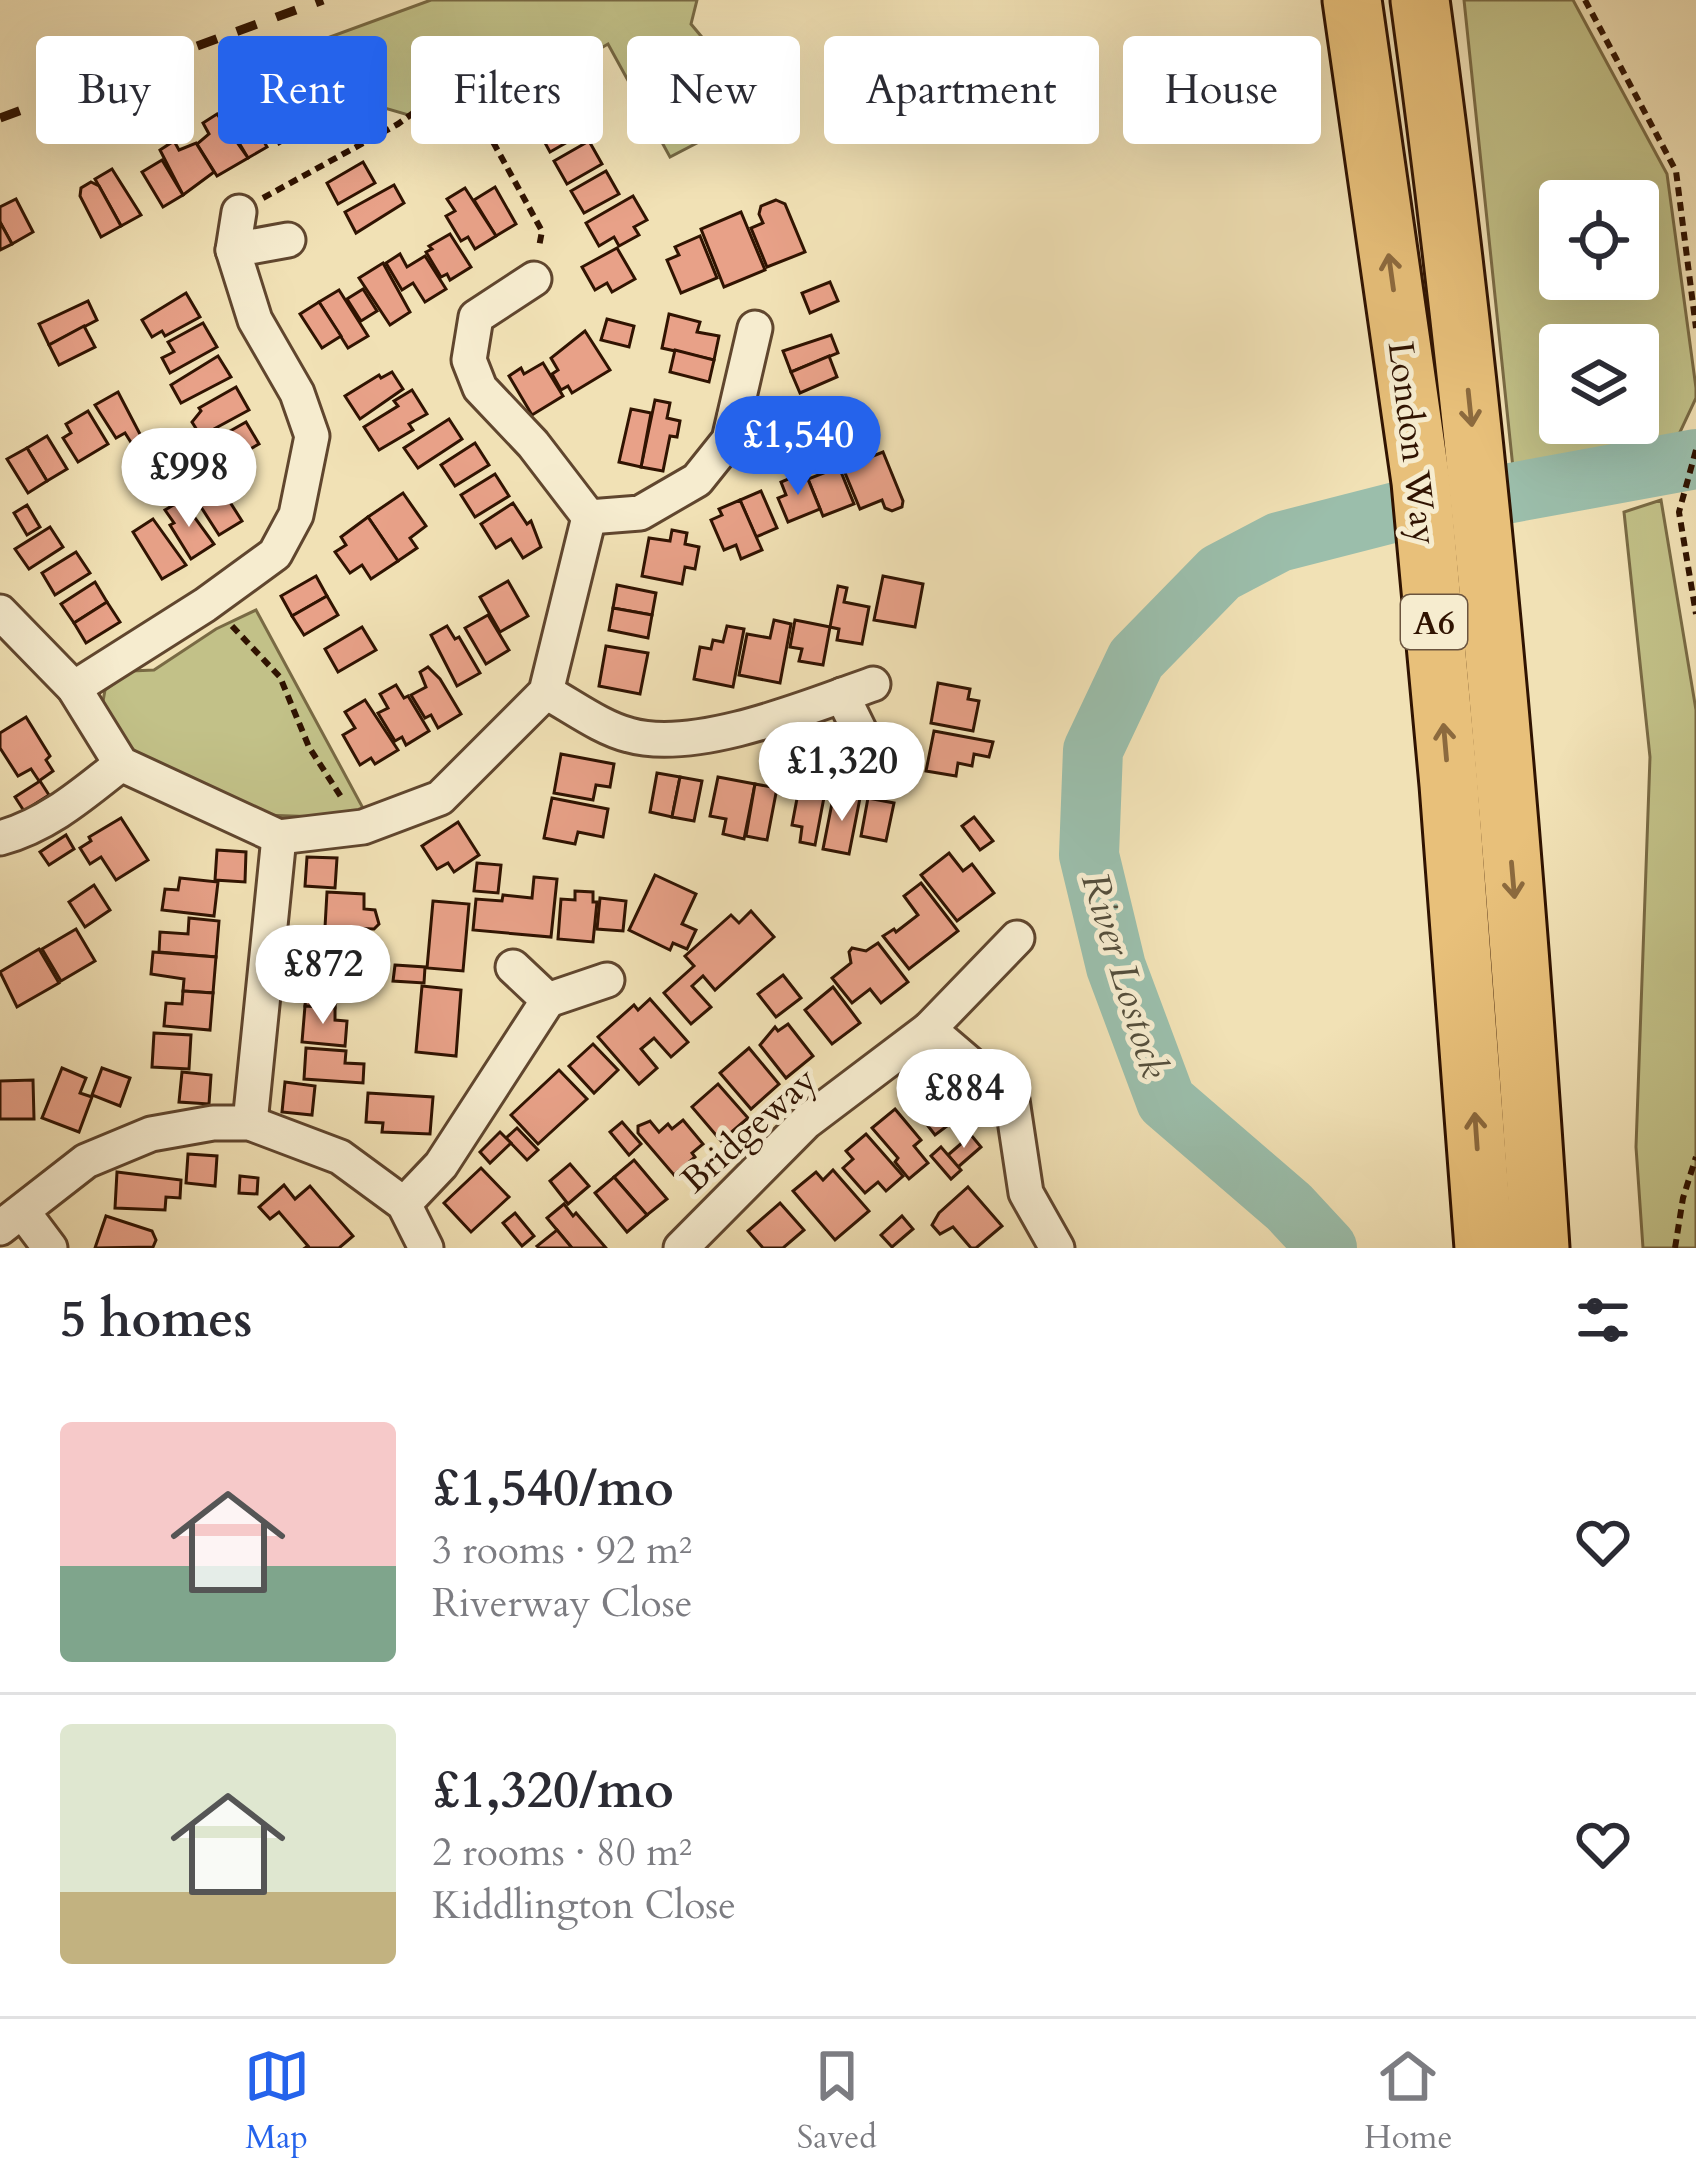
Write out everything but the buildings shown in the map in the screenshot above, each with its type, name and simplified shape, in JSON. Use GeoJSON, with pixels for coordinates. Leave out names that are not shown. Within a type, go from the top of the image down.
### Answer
{"type":"FeatureCollection","features":[{"type":"Feature","properties":{"kind":"highway","name":"London Way"},"geometry":{"type":"LineString","coordinates":[[1352,0],[1421,482],[1484,1248]]}},
{"type":"Feature","properties":{"kind":"highway","name":"London Way"},"geometry":{"type":"LineString","coordinates":[[1420,0],[1451,227],[1486,555],[1540,1248]]}},
{"type":"Feature","properties":{"kind":"street"},"geometry":{"type":"LineString","coordinates":[[74,688],[275,554],[296,515],[312,436],[297,392],[255,320],[233,250],[239,212]]}},
{"type":"Feature","properties":{"kind":"street"},"geometry":{"type":"LineString","coordinates":[[233,250],[288,240]]}},
{"type":"Feature","properties":{"kind":"street"},"geometry":{"type":"LineString","coordinates":[[534,279],[476,317],[469,360],[480,388],[533,444],[589,517]]}},
{"type":"Feature","properties":{"kind":"street"},"geometry":{"type":"LineString","coordinates":[[589,517],[640,513],[698,480],[729,440],[755,328]]}},
{"type":"Feature","properties":{"kind":"street"},"geometry":{"type":"LineString","coordinates":[[735,416],[792,429]]}},
{"type":"Feature","properties":{"kind":"street"},"geometry":{"type":"LineString","coordinates":[[0,613],[74,688],[121,764],[279,837],[363,827],[440,798],[546,692],[589,517]]}},
{"type":"Feature","properties":{"kind":"street"},"geometry":{"type":"LineString","coordinates":[[546,692],[627,735],[677,742],[858,689],[869,750]]}},
{"type":"Feature","properties":{"kind":"street"},"geometry":{"type":"LineString","coordinates":[[0,838],[24,832],[59,813],[121,764]]}},
{"type":"Feature","properties":{"kind":"street"},"geometry":{"type":"LineString","coordinates":[[250,1123],[279,837]]}},
{"type":"Feature","properties":{"kind":"street","name":"Bridgeway"},"geometry":{"type":"LineString","coordinates":[[693,1242],[806,1123],[929,1029],[1018,938]]}},
{"type":"Feature","properties":{"kind":"street"},"geometry":{"type":"LineString","coordinates":[[513,967],[548,1000]]}},
{"type":"Feature","properties":{"kind":"street"},"geometry":{"type":"LineString","coordinates":[[404,1204],[441,1165],[548,1000],[607,980]]}},
{"type":"Feature","properties":{"kind":"street"},"geometry":{"type":"LineString","coordinates":[[929,1029],[1012,1100],[1026,1193],[1057,1248]]}},
{"type":"Feature","properties":{"kind":"street"},"geometry":{"type":"LineString","coordinates":[[50,1248],[11,1220],[86,1161],[151,1134],[213,1123],[250,1123],[340,1157],[404,1204],[425,1248]]}},
{"type":"Feature","properties":{"kind":"path"},"geometry":{"type":"LineString","coordinates":[[1585,0],[1676,171],[1696,328]]}},
{"type":"Feature","properties":{"kind":"path"},"geometry":{"type":"LineString","coordinates":[[239,212],[398,124],[459,80],[542,231],[534,279]]}},
{"type":"Feature","properties":{"kind":"path"},"geometry":{"type":"LineString","coordinates":[[1696,450],[1679,512],[1696,614]]}},
{"type":"Feature","properties":{"kind":"path"},"geometry":{"type":"LineString","coordinates":[[207,603],[280,677],[309,747],[363,827]]}},
{"type":"Feature","properties":{"kind":"path"},"geometry":{"type":"LineString","coordinates":[[1675,1248],[1682,1198],[1696,1157]]}},
{"type":"Feature","properties":{"kind":"shaded area"},"geometry":{"type":"Polygon","coordinates":[[[431,0],[697,0],[691,24],[701,36],[627,36],[627,79],[608,44],[603,47],[603,36],[411,36],[411,116],[387,109],[387,36],[333,36],[431,0]]]}},
{"type":"Feature","properties":{"kind":"shaded area"},"geometry":{"type":"Polygon","coordinates":[[[1464,0],[1573,0],[1667,174],[1696,388],[1696,398],[1674,445],[1513,468],[1464,0]]]}},
{"type":"Feature","properties":{"kind":"shaded area"},"geometry":{"type":"Polygon","coordinates":[[[663,144],[695,144],[670,157],[663,144]]]}},
{"type":"Feature","properties":{"kind":"shaded area"},"geometry":{"type":"Polygon","coordinates":[[[1661,500],[1696,710],[1696,1248],[1643,1248],[1636,1147],[1650,757],[1624,512],[1661,500]]]}},
{"type":"Feature","properties":{"kind":"shaded area"},"geometry":{"type":"Polygon","coordinates":[[[256,610],[364,810],[321,817],[262,815],[144,759],[127,744],[102,707],[105,690],[131,671],[154,670],[216,629],[256,610]]]}},
{"type":"Feature","properties":{"kind":"waterway","name":"River Lostock"},"geometry":{"type":"LineString","coordinates":[[1511,493],[1696,459]]}},
{"type":"Feature","properties":{"kind":"waterway","name":"River Lostock"},"geometry":{"type":"LineString","coordinates":[[1327,1248],[1289,1207],[1166,1101],[1116,967],[1089,855],[1093,750],[1136,659],[1220,573],[1279,542],[1396,512]]}},
{"type":"Feature","properties":{"kind":"railway"},"geometry":{"type":"LineString","coordinates":[[0,118],[323,0]]}}]}
